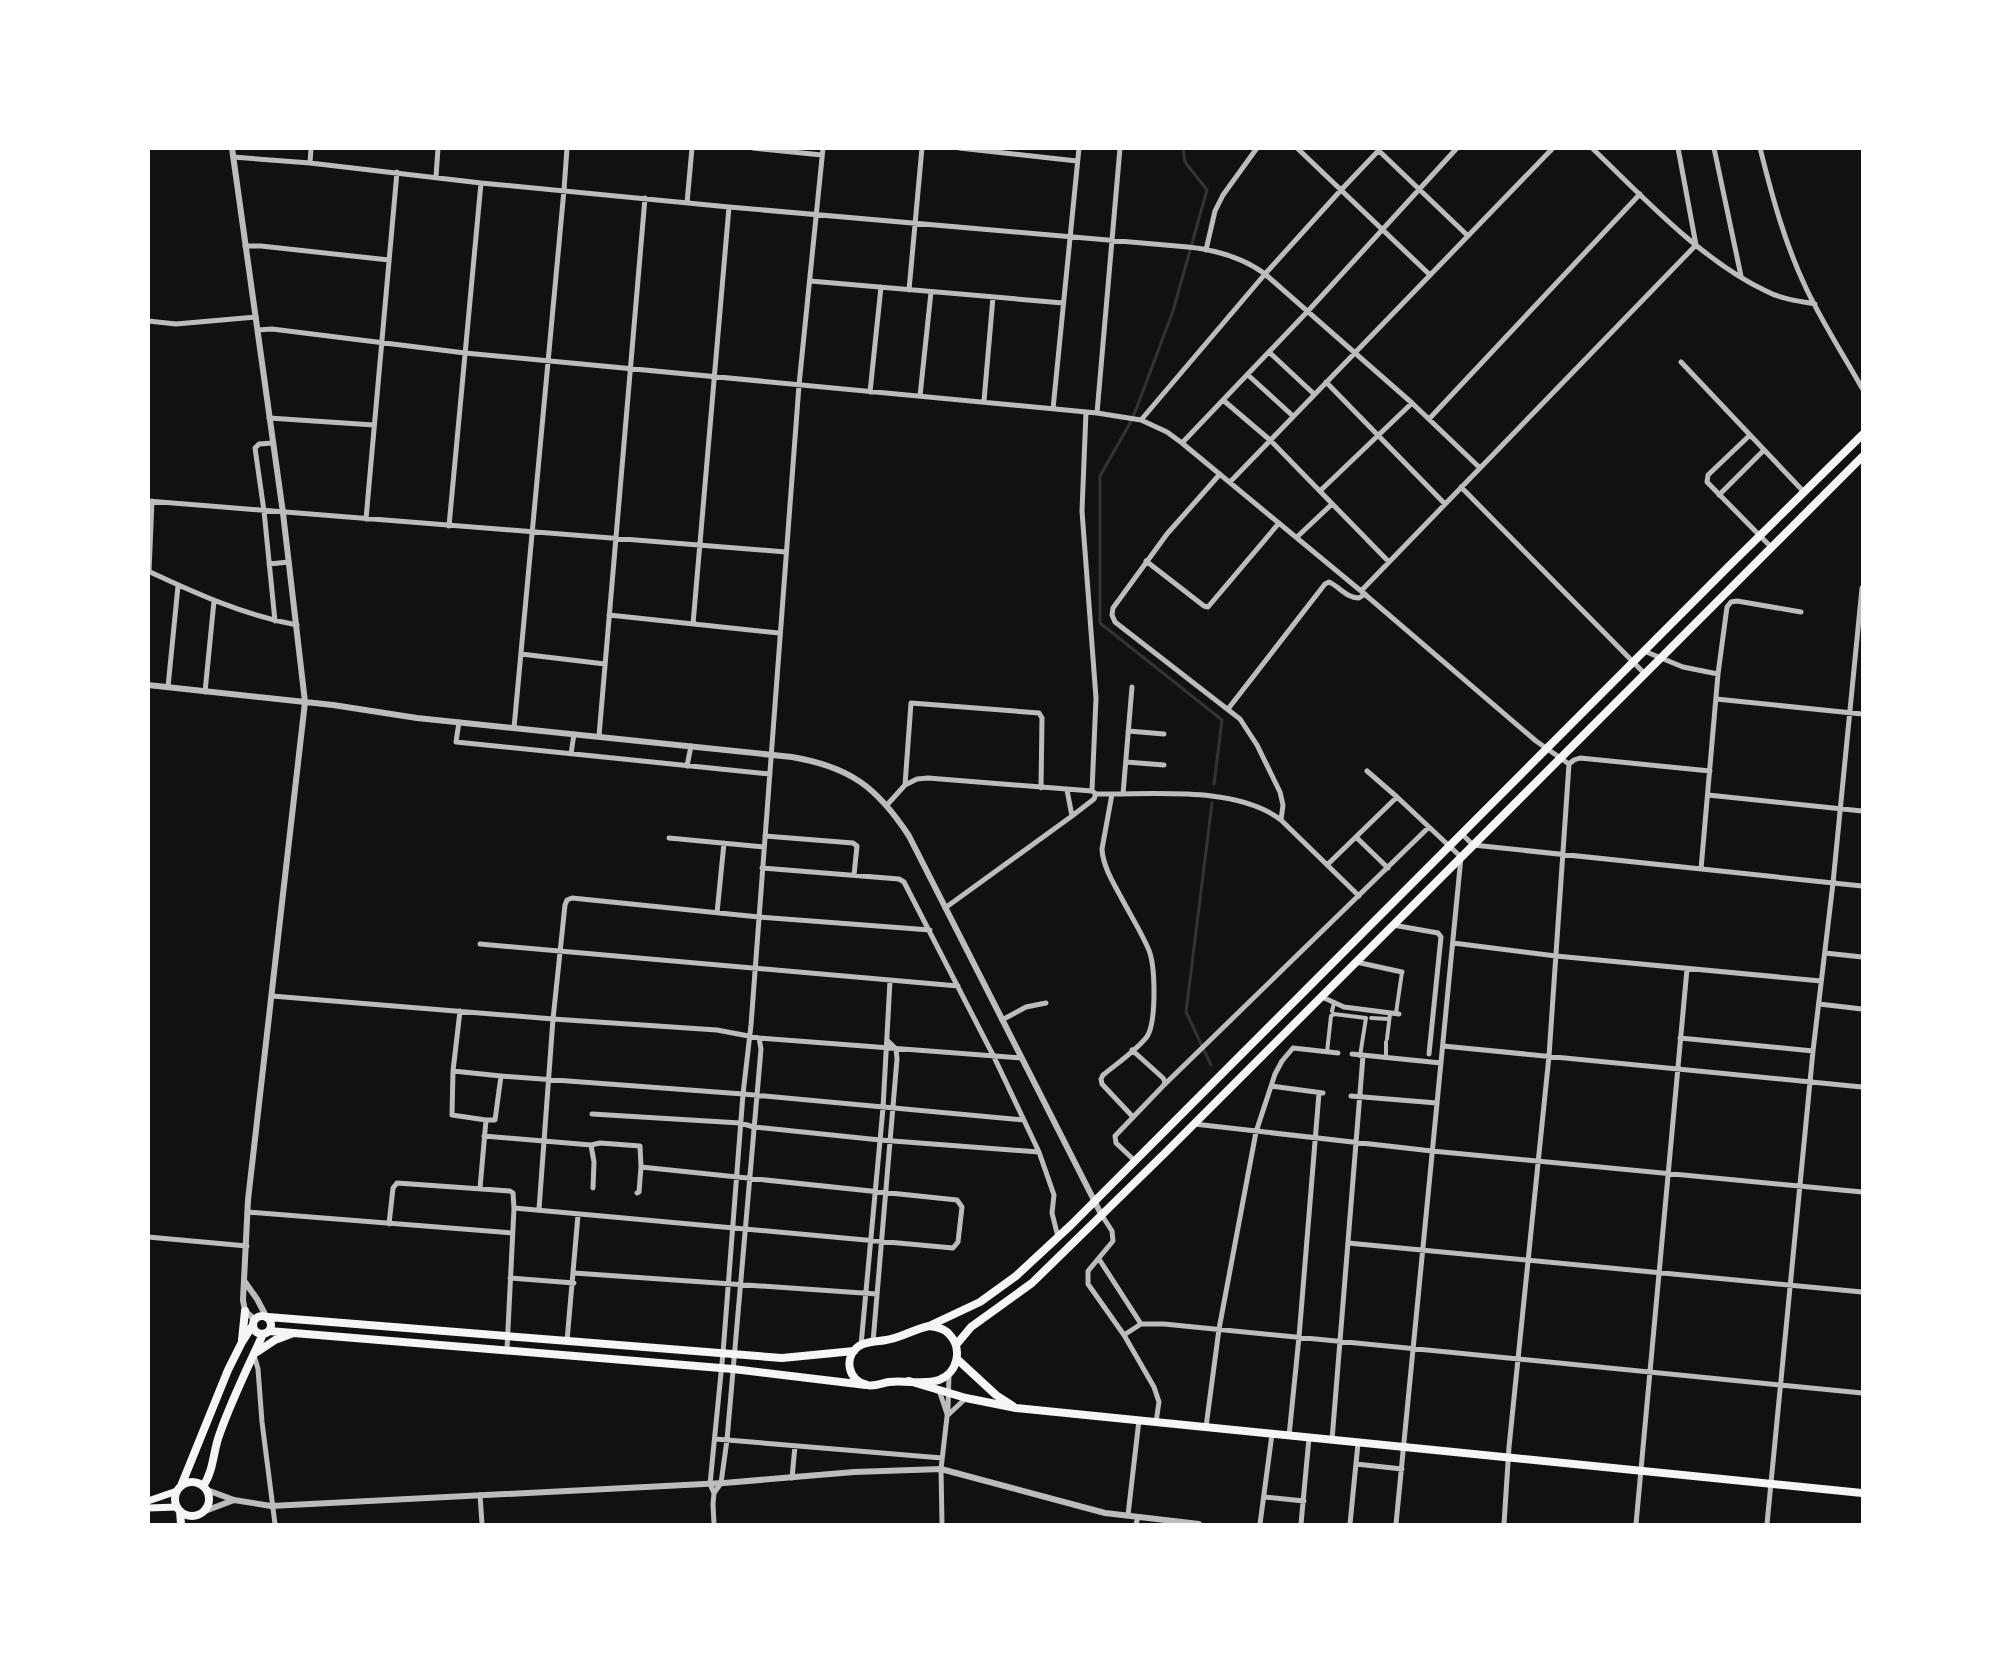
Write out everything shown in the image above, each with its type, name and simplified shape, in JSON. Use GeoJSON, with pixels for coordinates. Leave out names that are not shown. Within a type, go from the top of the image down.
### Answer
{"type":"FeatureCollection","features":[{"type":"Feature","properties":{"kind":"main road"},"geometry":{"type":"LineString","coordinates":[[866,1385],[858,1382],[852,1376],[850,1359],[854,1351],[861,1345],[895,1338],[929,1326],[980,1302],[1016,1276],[1058,1237],[1450,847],[1632,662],[1863,435]]}},
{"type":"Feature","properties":{"kind":"main road"},"geometry":{"type":"LineString","coordinates":[[956,1345],[971,1327],[1032,1283],[1863,457]]}},
{"type":"Feature","properties":{"kind":"main road"},"geometry":{"type":"LineString","coordinates":[[242,1342],[245,1311]]}},
{"type":"Feature","properties":{"kind":"main road"},"geometry":{"type":"LineString","coordinates":[[181,1524],[175,1502],[179,1489],[228,1370],[242,1342],[260,1316],[782,1358],[854,1351]]}},
{"type":"Feature","properties":{"kind":"main road"},"geometry":{"type":"LineString","coordinates":[[197,1524],[210,1501],[205,1488],[217,1439],[254,1355],[272,1326],[267,1317]]}},
{"type":"Feature","properties":{"kind":"main road"},"geometry":{"type":"LineString","coordinates":[[254,1323],[256,1331],[266,1333],[299,1332],[507,1349],[732,1369],[866,1385],[939,1380],[949,1374],[956,1364],[956,1345],[949,1334],[940,1327],[929,1326]]}},
{"type":"Feature","properties":{"kind":"main road"},"geometry":{"type":"LineString","coordinates":[[254,1355],[275,1340],[299,1332]]}},
{"type":"Feature","properties":{"kind":"main road"},"geometry":{"type":"LineString","coordinates":[[957,1359],[996,1395],[1016,1408]]}},
{"type":"Feature","properties":{"kind":"main road"},"geometry":{"type":"LineString","coordinates":[[909,1381],[949,1394],[1016,1408],[1863,1493]]}},
{"type":"Feature","properties":{"kind":"main road"},"geometry":{"type":"LineString","coordinates":[[148,1500],[194,1482],[205,1488]]}},
{"type":"Feature","properties":{"kind":"main road"},"geometry":{"type":"LineString","coordinates":[[148,1508],[178,1509],[189,1516],[203,1513]]}},
{"type":"Feature","properties":{"kind":"street"},"geometry":{"type":"LineString","coordinates":[[232,148],[283,513],[304,702],[247,1212],[243,1300],[245,1311],[254,1323]]}},
{"type":"Feature","properties":{"kind":"street"},"geometry":{"type":"LineString","coordinates":[[310,163],[311,148]]}},
{"type":"Feature","properties":{"kind":"street"},"geometry":{"type":"LineString","coordinates":[[436,177],[438,148]]}},
{"type":"Feature","properties":{"kind":"street"},"geometry":{"type":"LineString","coordinates":[[514,728],[567,148]]}},
{"type":"Feature","properties":{"kind":"street"},"geometry":{"type":"LineString","coordinates":[[687,203],[692,148]]}},
{"type":"Feature","properties":{"kind":"street"},"geometry":{"type":"LineString","coordinates":[[714,1494],[710,1484],[722,1368],[743,1094],[750,1036],[779,633],[823,152],[753,148]]}},
{"type":"Feature","properties":{"kind":"street"},"geometry":{"type":"LineString","coordinates":[[909,290],[922,148]]}},
{"type":"Feature","properties":{"kind":"street"},"geometry":{"type":"LineString","coordinates":[[959,148],[1077,160]]}},
{"type":"Feature","properties":{"kind":"street"},"geometry":{"type":"LineString","coordinates":[[1053,409],[1078,148]]}},
{"type":"Feature","properties":{"kind":"street"},"geometry":{"type":"LineString","coordinates":[[1097,414],[1120,148]]}},
{"type":"Feature","properties":{"kind":"street"},"geometry":{"type":"LineString","coordinates":[[1206,250],[1215,211],[1223,195],[1257,148]]}},
{"type":"Feature","properties":{"kind":"street"},"geometry":{"type":"LineString","coordinates":[[1182,443],[1308,311],[1457,148]]}},
{"type":"Feature","properties":{"kind":"street"},"geometry":{"type":"LineString","coordinates":[[1230,482],[1553,148]]}},
{"type":"Feature","properties":{"kind":"street"},"geometry":{"type":"LineString","coordinates":[[1592,148],[1696,245],[1767,292],[1815,304]]}},
{"type":"Feature","properties":{"kind":"street"},"geometry":{"type":"LineString","coordinates":[[1678,148],[1696,245]]}},
{"type":"Feature","properties":{"kind":"street"},"geometry":{"type":"LineString","coordinates":[[1714,148],[1741,276]]}},
{"type":"Feature","properties":{"kind":"street"},"geometry":{"type":"LineString","coordinates":[[1760,148],[1784,234],[1807,290],[1863,388]]}},
{"type":"Feature","properties":{"kind":"street"},"geometry":{"type":"LineString","coordinates":[[1300,149],[1430,275]]}},
{"type":"Feature","properties":{"kind":"street"},"geometry":{"type":"LineString","coordinates":[[1138,419],[1265,274],[1379,149],[1467,235]]}},
{"type":"Feature","properties":{"kind":"street"},"geometry":{"type":"LineString","coordinates":[[233,156],[687,203],[1188,247],[1238,258],[1265,274],[1308,311],[1412,403],[1480,468]]}},
{"type":"Feature","properties":{"kind":"street"},"geometry":{"type":"LineString","coordinates":[[366,519],[397,172]]}},
{"type":"Feature","properties":{"kind":"street"},"geometry":{"type":"LineString","coordinates":[[449,526],[481,183]]}},
{"type":"Feature","properties":{"kind":"street"},"geometry":{"type":"LineString","coordinates":[[1429,419],[1640,194]]}},
{"type":"Feature","properties":{"kind":"street"},"geometry":{"type":"LineString","coordinates":[[599,736],[645,198]]}},
{"type":"Feature","properties":{"kind":"street"},"geometry":{"type":"LineString","coordinates":[[693,624],[729,207]]}},
{"type":"Feature","properties":{"kind":"street"},"geometry":{"type":"LineString","coordinates":[[1228,710],[1325,584],[1332,583],[1350,597],[1359,598],[1389,562],[1696,245]]}},
{"type":"Feature","properties":{"kind":"street"},"geometry":{"type":"LineString","coordinates":[[245,246],[389,260]]}},
{"type":"Feature","properties":{"kind":"street"},"geometry":{"type":"LineString","coordinates":[[810,281],[1062,303]]}},
{"type":"Feature","properties":{"kind":"street"},"geometry":{"type":"LineString","coordinates":[[870,392],[881,287]]}},
{"type":"Feature","properties":{"kind":"street"},"geometry":{"type":"LineString","coordinates":[[920,396],[931,292]]}},
{"type":"Feature","properties":{"kind":"street"},"geometry":{"type":"LineString","coordinates":[[984,401],[993,297]]}},
{"type":"Feature","properties":{"kind":"street"},"geometry":{"type":"LineString","coordinates":[[148,321],[176,324],[255,317]]}},
{"type":"Feature","properties":{"kind":"street"},"geometry":{"type":"LineString","coordinates":[[258,330],[272,329],[549,361],[984,401],[1138,419],[1167,432],[1182,443],[1363,592],[1536,741],[1569,764]]}},
{"type":"Feature","properties":{"kind":"street"},"geometry":{"type":"LineString","coordinates":[[1269,352],[1314,394]]}},
{"type":"Feature","properties":{"kind":"street"},"geometry":{"type":"LineString","coordinates":[[1681,362],[1804,492]]}},
{"type":"Feature","properties":{"kind":"street"},"geometry":{"type":"LineString","coordinates":[[1248,375],[1293,416]]}},
{"type":"Feature","properties":{"kind":"street"},"geometry":{"type":"LineString","coordinates":[[1326,382],[1445,504]]}},
{"type":"Feature","properties":{"kind":"street"},"geometry":{"type":"LineString","coordinates":[[1223,400],[1270,440],[1389,562]]}},
{"type":"Feature","properties":{"kind":"street"},"geometry":{"type":"LineString","coordinates":[[1320,491],[1412,403]]}},
{"type":"Feature","properties":{"kind":"street"},"geometry":{"type":"LineString","coordinates":[[945,908],[1094,799],[1096,698],[1082,511],[1086,412]]}},
{"type":"Feature","properties":{"kind":"street"},"geometry":{"type":"LineString","coordinates":[[269,418],[374,425]]}},
{"type":"Feature","properties":{"kind":"street"},"geometry":{"type":"LineString","coordinates":[[1750,435],[1707,475],[1707,482],[1772,548]]}},
{"type":"Feature","properties":{"kind":"street"},"geometry":{"type":"LineString","coordinates":[[273,443],[259,444],[255,448],[275,621]]}},
{"type":"Feature","properties":{"kind":"street"},"geometry":{"type":"LineString","coordinates":[[1719,495],[1764,450]]}},
{"type":"Feature","properties":{"kind":"street"},"geometry":{"type":"LineString","coordinates":[[1220,474],[1146,561],[1113,608],[1112,615],[1115,622],[1240,719],[1257,745],[1280,792],[1283,805],[1281,820]]}},
{"type":"Feature","properties":{"kind":"street"},"geometry":{"type":"LineString","coordinates":[[1461,487],[1645,674]]}},
{"type":"Feature","properties":{"kind":"street"},"geometry":{"type":"LineString","coordinates":[[297,625],[275,621],[214,601],[149,572],[150,501],[786,552]]}},
{"type":"Feature","properties":{"kind":"street"},"geometry":{"type":"LineString","coordinates":[[1297,537],[1332,504]]}},
{"type":"Feature","properties":{"kind":"street"},"geometry":{"type":"LineString","coordinates":[[1146,561],[1208,607],[1279,523]]}},
{"type":"Feature","properties":{"kind":"street"},"geometry":{"type":"LineString","coordinates":[[269,564],[289,562]]}},
{"type":"Feature","properties":{"kind":"street"},"geometry":{"type":"LineString","coordinates":[[168,687],[178,586]]}},
{"type":"Feature","properties":{"kind":"street"},"geometry":{"type":"LineString","coordinates":[[1767,1524],[1813,1051],[1833,883],[1863,588]]}},
{"type":"Feature","properties":{"kind":"street"},"geometry":{"type":"LineString","coordinates":[[204,692],[214,601]]}},
{"type":"Feature","properties":{"kind":"street"},"geometry":{"type":"LineString","coordinates":[[1701,869],[1718,674],[1727,607],[1731,602],[1737,601],[1802,612]]}},
{"type":"Feature","properties":{"kind":"street"},"geometry":{"type":"LineString","coordinates":[[609,615],[779,633]]}},
{"type":"Feature","properties":{"kind":"street"},"geometry":{"type":"LineString","coordinates":[[1644,651],[1683,667],[1718,674]]}},
{"type":"Feature","properties":{"kind":"street"},"geometry":{"type":"LineString","coordinates":[[521,654],[605,664]]}},
{"type":"Feature","properties":{"kind":"street"},"geometry":{"type":"LineString","coordinates":[[148,685],[817,761],[861,781],[887,805],[909,836],[1094,1201],[1112,1231],[1113,1241],[1088,1272],[1088,1284],[1124,1335],[1154,1387],[1159,1402],[1156,1422]]}},
{"type":"Feature","properties":{"kind":"street"},"geometry":{"type":"LineString","coordinates":[[1123,794],[1132,687]]}},
{"type":"Feature","properties":{"kind":"street"},"geometry":{"type":"LineString","coordinates":[[1716,699],[1863,714]]}},
{"type":"Feature","properties":{"kind":"street"},"geometry":{"type":"LineString","coordinates":[[905,785],[911,703],[1039,713],[1042,718],[1041,788]]}},
{"type":"Feature","properties":{"kind":"street"},"geometry":{"type":"LineString","coordinates":[[459,722],[456,742],[770,774]]}},
{"type":"Feature","properties":{"kind":"street"},"geometry":{"type":"LineString","coordinates":[[1128,731],[1164,734]]}},
{"type":"Feature","properties":{"kind":"street"},"geometry":{"type":"LineString","coordinates":[[571,754],[574,734]]}},
{"type":"Feature","properties":{"kind":"street"},"geometry":{"type":"LineString","coordinates":[[687,766],[691,746]]}},
{"type":"Feature","properties":{"kind":"street"},"geometry":{"type":"LineString","coordinates":[[1504,1524],[1537,1161],[1549,1056],[1569,764],[1580,758],[1710,771]]}},
{"type":"Feature","properties":{"kind":"street"},"geometry":{"type":"LineString","coordinates":[[1126,762],[1164,765]]}},
{"type":"Feature","properties":{"kind":"street"},"geometry":{"type":"LineString","coordinates":[[1367,771],[1461,857],[1396,1524]]}},
{"type":"Feature","properties":{"kind":"street"},"geometry":{"type":"LineString","coordinates":[[887,805],[905,785],[917,779],[928,778],[1094,793],[1181,795],[1254,804],[1270,811],[1281,820],[1359,896]]}},
{"type":"Feature","properties":{"kind":"street"},"geometry":{"type":"LineString","coordinates":[[1067,790],[1072,816]]}},
{"type":"Feature","properties":{"kind":"street"},"geometry":{"type":"LineString","coordinates":[[1112,794],[1102,856],[1149,951],[1152,965],[1153,1018],[1149,1033],[1143,1041],[1101,1079],[1102,1084],[1133,1118]]}},
{"type":"Feature","properties":{"kind":"street"},"geometry":{"type":"LineString","coordinates":[[1708,795],[1863,811]]}},
{"type":"Feature","properties":{"kind":"street"},"geometry":{"type":"LineString","coordinates":[[1327,865],[1397,797]]}},
{"type":"Feature","properties":{"kind":"street"},"geometry":{"type":"LineString","coordinates":[[1134,1160],[1116,1143],[1115,1136],[1163,1086],[1429,827]]}},
{"type":"Feature","properties":{"kind":"street"},"geometry":{"type":"LineString","coordinates":[[1462,834],[1473,845],[1863,885]]}},
{"type":"Feature","properties":{"kind":"street"},"geometry":{"type":"LineString","coordinates":[[765,836],[855,844],[857,846],[854,875]]}},
{"type":"Feature","properties":{"kind":"street"},"geometry":{"type":"LineString","coordinates":[[1356,837],[1388,868]]}},
{"type":"Feature","properties":{"kind":"street"},"geometry":{"type":"LineString","coordinates":[[669,838],[764,847]]}},
{"type":"Feature","properties":{"kind":"street"},"geometry":{"type":"LineString","coordinates":[[717,913],[724,843]]}},
{"type":"Feature","properties":{"kind":"street"},"geometry":{"type":"LineString","coordinates":[[762,868],[902,880],[994,1057],[1039,1152],[1054,1194],[1052,1214],[1058,1237]]}},
{"type":"Feature","properties":{"kind":"street"},"geometry":{"type":"LineString","coordinates":[[539,1209],[553,1019],[567,900],[572,898],[759,917],[930,930]]}},
{"type":"Feature","properties":{"kind":"street"},"geometry":{"type":"LineString","coordinates":[[1393,925],[1440,934],[1430,1017],[1429,1054]]}},
{"type":"Feature","properties":{"kind":"street"},"geometry":{"type":"LineString","coordinates":[[1453,943],[1556,956],[1821,981]]}},
{"type":"Feature","properties":{"kind":"street"},"geometry":{"type":"LineString","coordinates":[[480,944],[958,986]]}},
{"type":"Feature","properties":{"kind":"street"},"geometry":{"type":"LineString","coordinates":[[1825,953],[1863,957]]}},
{"type":"Feature","properties":{"kind":"street"},"geometry":{"type":"LineString","coordinates":[[1356,962],[1402,972],[1387,1040],[1386,1058]]}},
{"type":"Feature","properties":{"kind":"street"},"geometry":{"type":"LineString","coordinates":[[1636,1524],[1687,969]]}},
{"type":"Feature","properties":{"kind":"street"},"geometry":{"type":"LineString","coordinates":[[861,1345],[883,1108],[890,981]]}},
{"type":"Feature","properties":{"kind":"street"},"geometry":{"type":"LineString","coordinates":[[272,996],[717,1030],[759,1038],[1022,1058]]}},
{"type":"Feature","properties":{"kind":"street"},"geometry":{"type":"LineString","coordinates":[[1322,997],[1344,1007],[1393,1015]]}},
{"type":"Feature","properties":{"kind":"street"},"geometry":{"type":"LineString","coordinates":[[1002,1020],[1026,1007],[1046,1003]]}},
{"type":"Feature","properties":{"kind":"street"},"geometry":{"type":"LineString","coordinates":[[1332,1011],[1334,1003]]}},
{"type":"Feature","properties":{"kind":"street"},"geometry":{"type":"LineString","coordinates":[[1819,1004],[1863,1009]]}},
{"type":"Feature","properties":{"kind":"street"},"geometry":{"type":"LineString","coordinates":[[460,1011],[453,1071],[452,1115],[495,1120],[501,1076]]}},
{"type":"Feature","properties":{"kind":"street"},"geometry":{"type":"LineString","coordinates":[[1327,1052],[1331,1016],[1334,1014],[1366,1018],[1332,1440]]}},
{"type":"Feature","properties":{"kind":"street"},"geometry":{"type":"LineString","coordinates":[[1371,1018],[1393,1015]]}},
{"type":"Feature","properties":{"kind":"street"},"geometry":{"type":"LineString","coordinates":[[714,1524],[714,1494],[721,1483],[727,1440],[761,1049],[759,1038]]}},
{"type":"Feature","properties":{"kind":"street"},"geometry":{"type":"LineString","coordinates":[[1680,1038],[1813,1051]]}},
{"type":"Feature","properties":{"kind":"street"},"geometry":{"type":"LineString","coordinates":[[873,1342],[897,1059],[896,1049],[887,1040]]}},
{"type":"Feature","properties":{"kind":"street"},"geometry":{"type":"LineString","coordinates":[[1443,1046],[1863,1087]]}},
{"type":"Feature","properties":{"kind":"street"},"geometry":{"type":"LineString","coordinates":[[1204,1427],[1219,1329],[1256,1132],[1271,1086],[1281,1061],[1293,1048],[1338,1053]]}},
{"type":"Feature","properties":{"kind":"street"},"geometry":{"type":"LineString","coordinates":[[1132,1050],[1163,1078],[1165,1082],[1163,1086]]}},
{"type":"Feature","properties":{"kind":"street"},"geometry":{"type":"LineString","coordinates":[[1352,1054],[1441,1063]]}},
{"type":"Feature","properties":{"kind":"street"},"geometry":{"type":"LineString","coordinates":[[453,1071],[757,1095],[1024,1120]]}},
{"type":"Feature","properties":{"kind":"street"},"geometry":{"type":"LineString","coordinates":[[1271,1086],[1321,1093],[1289,1436]]}},
{"type":"Feature","properties":{"kind":"street"},"geometry":{"type":"LineString","coordinates":[[1351,1096],[1437,1103]]}},
{"type":"Feature","properties":{"kind":"street"},"geometry":{"type":"LineString","coordinates":[[592,1114],[741,1123],[754,1127],[879,1140],[1039,1152]]}},
{"type":"Feature","properties":{"kind":"street"},"geometry":{"type":"LineString","coordinates":[[480,1188],[486,1120]]}},
{"type":"Feature","properties":{"kind":"street"},"geometry":{"type":"LineString","coordinates":[[1194,1124],[1432,1151],[1863,1192]]}},
{"type":"Feature","properties":{"kind":"street"},"geometry":{"type":"LineString","coordinates":[[484,1136],[544,1142],[640,1146],[641,1167],[639,1192],[637,1193]]}},
{"type":"Feature","properties":{"kind":"street"},"geometry":{"type":"LineString","coordinates":[[591,1145],[594,1162],[593,1188]]}},
{"type":"Feature","properties":{"kind":"street"},"geometry":{"type":"LineString","coordinates":[[514,1208],[953,1248],[958,1242],[962,1207],[957,1200],[641,1167]]}},
{"type":"Feature","properties":{"kind":"street"},"geometry":{"type":"LineString","coordinates":[[389,1224],[393,1188],[397,1183],[480,1188],[513,1193],[507,1349]]}},
{"type":"Feature","properties":{"kind":"street"},"geometry":{"type":"LineString","coordinates":[[247,1212],[512,1233]]}},
{"type":"Feature","properties":{"kind":"street"},"geometry":{"type":"LineString","coordinates":[[567,1341],[578,1215]]}},
{"type":"Feature","properties":{"kind":"street"},"geometry":{"type":"LineString","coordinates":[[148,1237],[247,1246]]}},
{"type":"Feature","properties":{"kind":"street"},"geometry":{"type":"LineString","coordinates":[[1348,1243],[1863,1292]]}},
{"type":"Feature","properties":{"kind":"street"},"geometry":{"type":"LineString","coordinates":[[1099,1259],[1142,1324]]}},
{"type":"Feature","properties":{"kind":"street"},"geometry":{"type":"LineString","coordinates":[[574,1273],[877,1294]]}},
{"type":"Feature","properties":{"kind":"street"},"geometry":{"type":"LineString","coordinates":[[510,1278],[573,1284]]}},
{"type":"Feature","properties":{"kind":"street"},"geometry":{"type":"LineString","coordinates":[[245,1282],[267,1317]]}},
{"type":"Feature","properties":{"kind":"street"},"geometry":{"type":"LineString","coordinates":[[1124,1335],[1142,1324],[1164,1324],[1863,1392]]}},
{"type":"Feature","properties":{"kind":"street"},"geometry":{"type":"LineString","coordinates":[[254,1355],[258,1369],[274,1524]]}},
{"type":"Feature","properties":{"kind":"street"},"geometry":{"type":"LineString","coordinates":[[942,1524],[941,1469],[949,1374]]}},
{"type":"Feature","properties":{"kind":"street"},"geometry":{"type":"LineString","coordinates":[[939,1390],[947,1416]]}},
{"type":"Feature","properties":{"kind":"street"},"geometry":{"type":"LineString","coordinates":[[947,1416],[966,1398]]}},
{"type":"Feature","properties":{"kind":"street"},"geometry":{"type":"LineString","coordinates":[[1128,1515],[1139,1420]]}},
{"type":"Feature","properties":{"kind":"street"},"geometry":{"type":"LineString","coordinates":[[1260,1524],[1272,1434]]}},
{"type":"Feature","properties":{"kind":"street"},"geometry":{"type":"LineString","coordinates":[[1300,1524],[1309,1438]]}},
{"type":"Feature","properties":{"kind":"street"},"geometry":{"type":"LineString","coordinates":[[715,1439],[942,1458]]}},
{"type":"Feature","properties":{"kind":"street"},"geometry":{"type":"LineString","coordinates":[[1350,1524],[1358,1443]]}},
{"type":"Feature","properties":{"kind":"street"},"geometry":{"type":"LineString","coordinates":[[792,1478],[795,1446]]}},
{"type":"Feature","properties":{"kind":"street"},"geometry":{"type":"LineString","coordinates":[[1356,1464],[1401,1469]]}},
{"type":"Feature","properties":{"kind":"street"},"geometry":{"type":"LineString","coordinates":[[205,1488],[234,1500],[271,1506],[710,1484],[854,1472],[941,1469],[1105,1513],[1128,1515],[1137,1521],[1199,1524]]}},
{"type":"Feature","properties":{"kind":"street"},"geometry":{"type":"LineString","coordinates":[[480,1495],[482,1524]]}},
{"type":"Feature","properties":{"kind":"street"},"geometry":{"type":"LineString","coordinates":[[1264,1497],[1304,1501]]}},
{"type":"Feature","properties":{"kind":"street"},"geometry":{"type":"LineString","coordinates":[[203,1513],[234,1500]]}},
{"type":"Feature","properties":{"kind":"waterway"},"geometry":{"type":"LineString","coordinates":[[1183,148],[1185,162],[1207,190],[1173,311],[1130,423],[1100,476],[1100,623],[1222,720],[1214,784]]}},
{"type":"Feature","properties":{"kind":"waterway"},"geometry":{"type":"LineString","coordinates":[[1211,1065],[1186,1012],[1212,803]]}}]}
